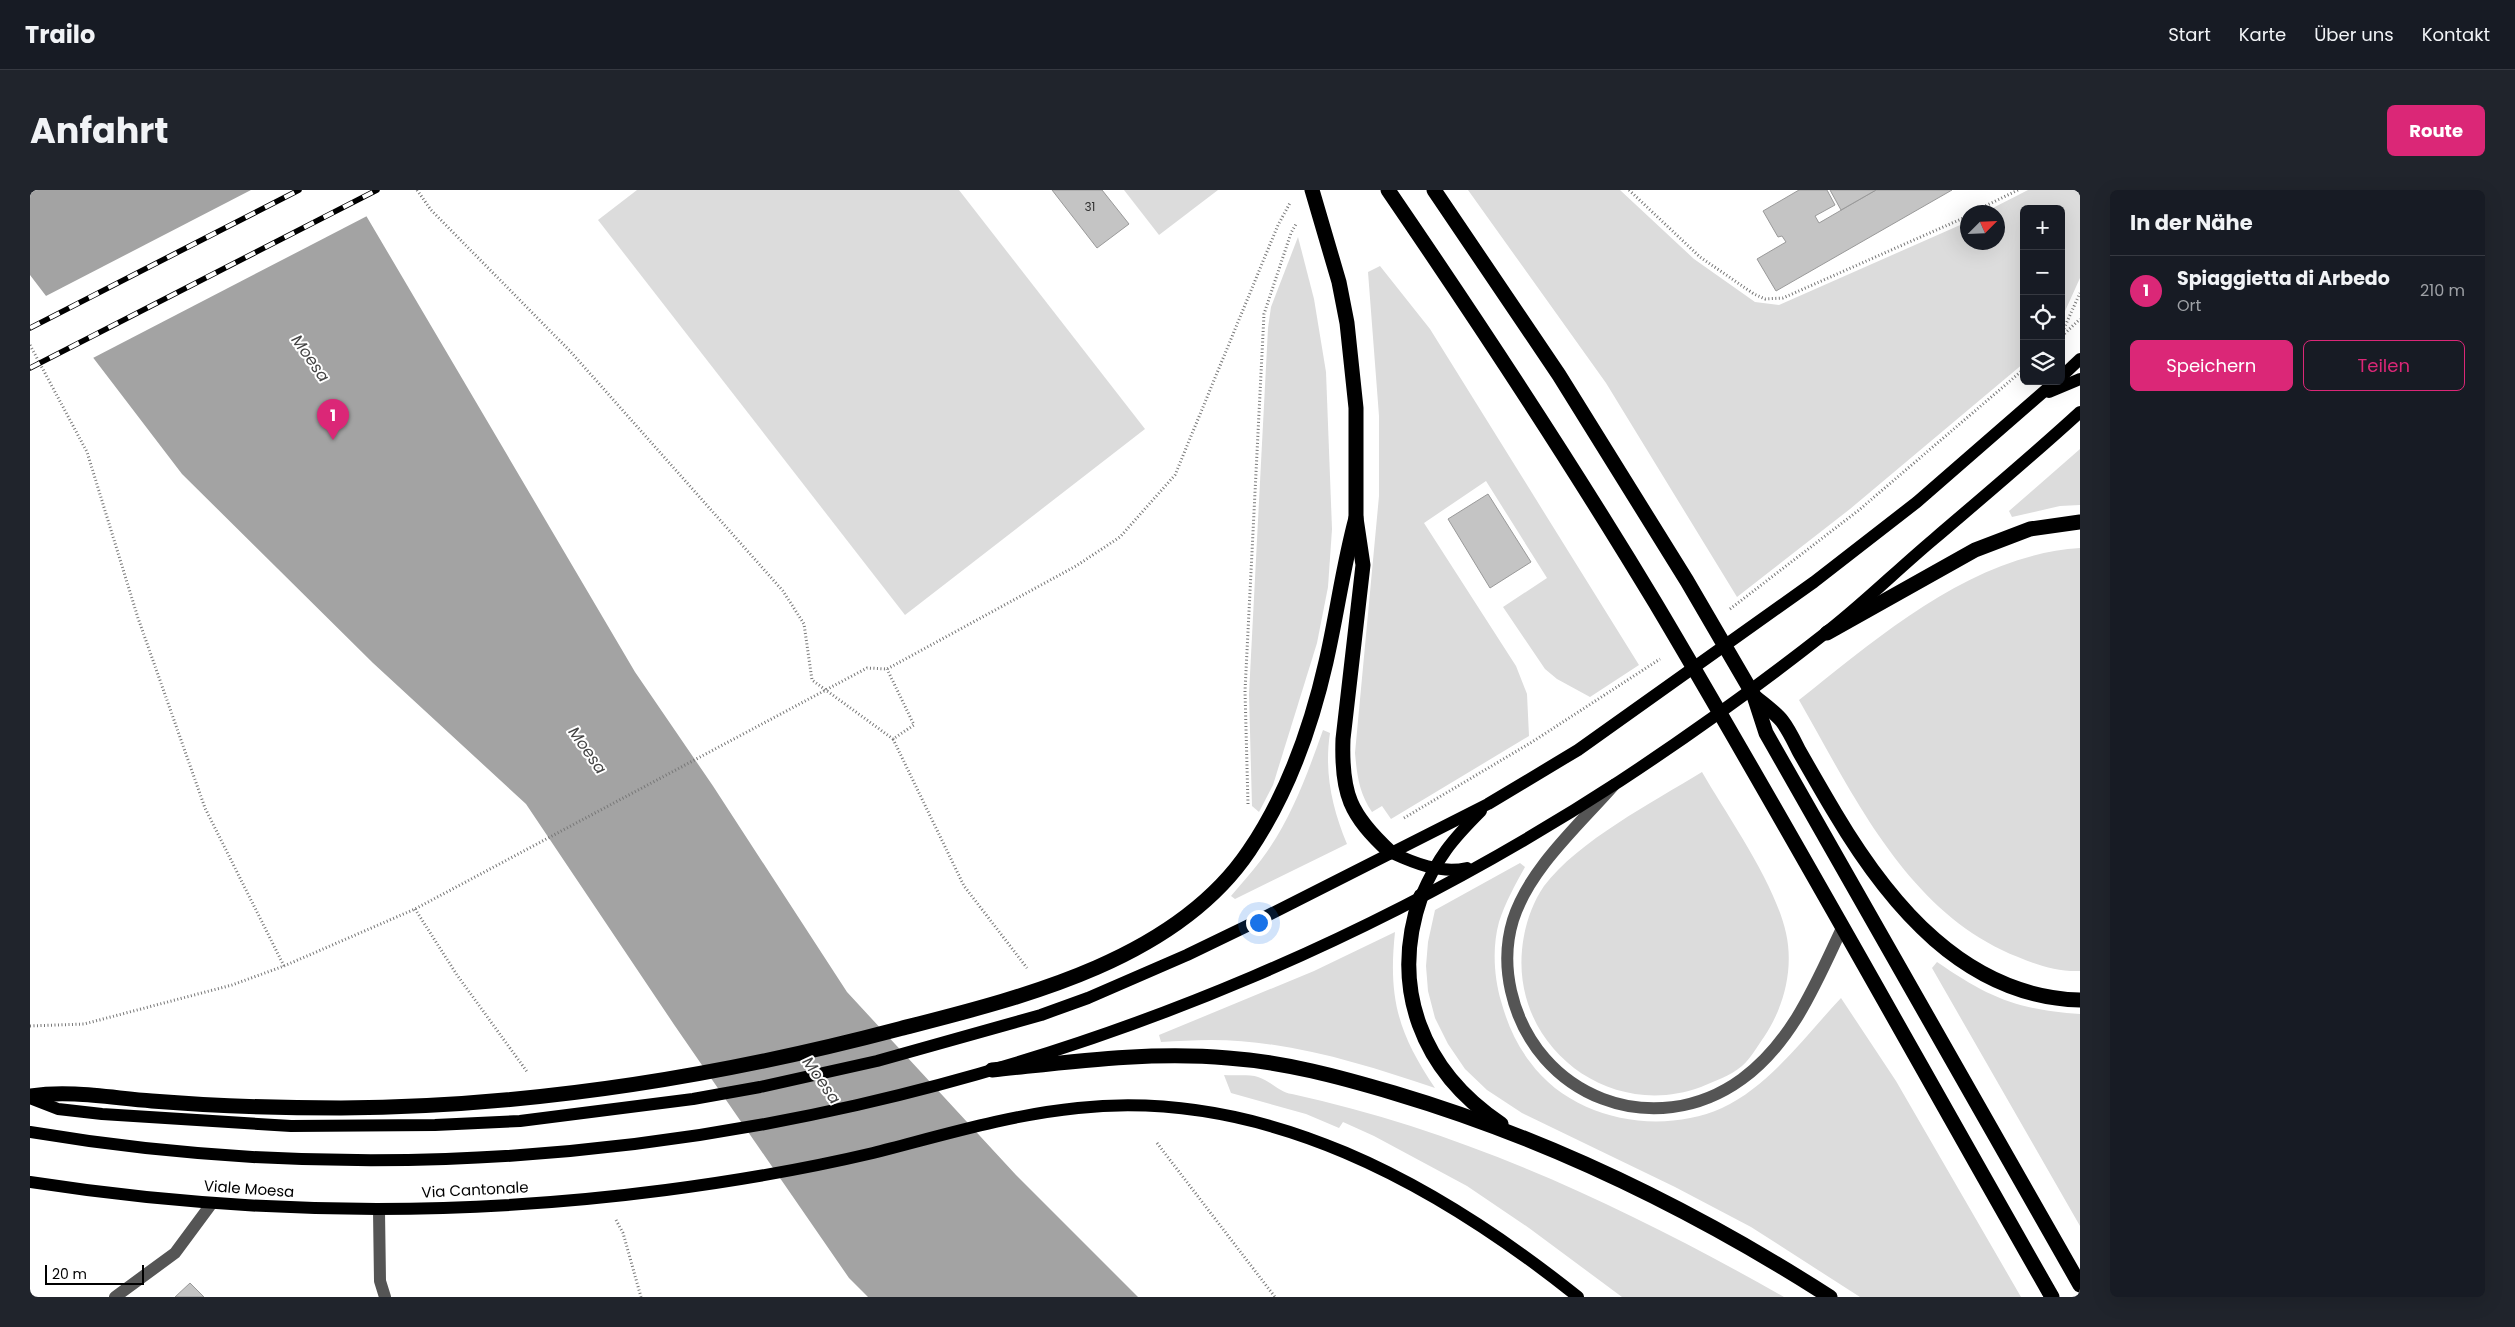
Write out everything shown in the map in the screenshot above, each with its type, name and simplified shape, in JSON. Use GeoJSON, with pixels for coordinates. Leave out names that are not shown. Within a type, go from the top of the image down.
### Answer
{"type":"FeatureCollection","features":[{"type":"Feature","properties":{"kind":"highway"},"geometry":{"type":"LineString","coordinates":[[1312,190],[1339,282],[1352,368],[1358,453],[1356,518],[1363,565],[1345,716],[1342,762],[1346,790],[1352,806],[1367,831],[1390,852]]}},
{"type":"Feature","properties":{"kind":"highway"},"geometry":{"type":"LineString","coordinates":[[1388,190],[1479,324],[1656,604],[1843,926],[2052,1297]]}},
{"type":"Feature","properties":{"kind":"highway"},"geometry":{"type":"LineString","coordinates":[[1434,190],[1559,375],[1687,581],[1754,696],[1766,733],[2080,1285]]}},
{"type":"Feature","properties":{"kind":"highway"},"geometry":{"type":"LineString","coordinates":[[30,1097],[57,1092],[219,1105],[335,1108],[508,1100],[615,1088],[747,1064],[864,1038],[967,1012],[1030,992],[1095,967],[1169,928],[1213,894],[1247,854],[1279,799],[1315,706],[1337,608],[1344,562],[1356,518]]}},
{"type":"Feature","properties":{"kind":"highway"},"geometry":{"type":"LineString","coordinates":[[1827,633],[1947,564],[1990,543],[2030,529],[2080,522]]}},
{"type":"Feature","properties":{"kind":"highway"},"geometry":{"type":"LineString","coordinates":[[1754,696],[1782,721],[1837,816],[1873,872],[1895,902],[1917,924],[1964,962],[1992,977],[2019,989],[2080,1000]]}},
{"type":"Feature","properties":{"kind":"highway"},"geometry":{"type":"LineString","coordinates":[[1421,896],[1413,924],[1408,970],[1415,1015],[1424,1039],[1435,1059],[1468,1099],[1521,1138]]}},
{"type":"Feature","properties":{"kind":"highway"},"geometry":{"type":"LineString","coordinates":[[992,1070],[1113,1058],[1226,1057],[1286,1066],[1346,1079],[1445,1108],[1610,1175],[1725,1233],[1830,1297]]}},
{"type":"Feature","properties":{"kind":"main road"},"geometry":{"type":"LineString","coordinates":[[2065,373],[2080,359]]}},
{"type":"Feature","properties":{"kind":"main road"},"geometry":{"type":"LineString","coordinates":[[2040,396],[2080,380]]}},
{"type":"Feature","properties":{"kind":"main road"},"geometry":{"type":"LineString","coordinates":[[30,1097],[58,1109],[102,1114],[291,1126],[435,1125],[520,1121],[693,1099],[877,1061],[1041,1015],[1088,998],[1187,956],[1488,804],[1585,745],[1814,582],[1917,502],[2052,385]]}},
{"type":"Feature","properties":{"kind":"main road"},"geometry":{"type":"LineString","coordinates":[[30,1132],[159,1150],[308,1159],[416,1159],[543,1154],[648,1144],[742,1129],[897,1096],[1097,1038],[1198,1000],[1301,955],[1421,896],[1475,867],[1616,784],[1827,633],[2080,412]]}},
{"type":"Feature","properties":{"kind":"main road"},"geometry":{"type":"LineString","coordinates":[[1421,896],[1433,868],[1452,840],[1488,804]]}},
{"type":"Feature","properties":{"kind":"main road"},"geometry":{"type":"LineString","coordinates":[[1390,852],[1411,862],[1433,868],[1461,870],[1475,867]]}},
{"type":"Feature","properties":{"kind":"main road","name":"Via Cantonale"},"geometry":{"type":"LineString","coordinates":[[379,1211],[572,1200],[668,1190],[865,1154],[1005,1121],[1075,1108],[1134,1105],[1224,1114],[1282,1129],[1376,1166],[1424,1192],[1502,1240],[1578,1297]]}},
{"type":"Feature","properties":{"kind":"main road","name":"Viale Moesa"},"geometry":{"type":"LineString","coordinates":[[30,1182],[89,1191],[212,1204],[379,1211]]}},
{"type":"Feature","properties":{"kind":"street"},"geometry":{"type":"LineString","coordinates":[[1616,784],[1537,872],[1523,896],[1512,922],[1508,951],[1508,979],[1515,1009],[1528,1037],[1546,1061],[1570,1082],[1594,1096],[1618,1104],[1644,1108],[1672,1108],[1687,1105],[1720,1093],[1761,1064],[1780,1040],[1806,1004],[1843,926]]}},
{"type":"Feature","properties":{"kind":"street"},"geometry":{"type":"LineString","coordinates":[[115,1297],[175,1253],[212,1204]]}},
{"type":"Feature","properties":{"kind":"street"},"geometry":{"type":"LineString","coordinates":[[379,1211],[380,1281],[385,1297]]}},
{"type":"Feature","properties":{"kind":"path"},"geometry":{"type":"LineString","coordinates":[[417,190],[431,210],[570,351],[784,591],[804,624],[812,680],[893,739],[964,886],[1027,969]]}},
{"type":"Feature","properties":{"kind":"path"},"geometry":{"type":"LineString","coordinates":[[1629,190],[1700,257],[1754,294],[1773,300],[1783,298],[1960,220]]}},
{"type":"Feature","properties":{"kind":"path"},"geometry":{"type":"LineString","coordinates":[[1987,205],[2018,190]]}},
{"type":"Feature","properties":{"kind":"path"},"geometry":{"type":"LineString","coordinates":[[30,1026],[84,1024],[232,985],[284,966],[415,908],[867,668],[887,669],[1076,566],[1120,537],[1175,475],[1278,225],[1293,197]]}},
{"type":"Feature","properties":{"kind":"path"},"geometry":{"type":"LineString","coordinates":[[1248,807],[1245,690],[1264,314],[1291,233],[1300,218]]}},
{"type":"Feature","properties":{"kind":"path"},"geometry":{"type":"LineString","coordinates":[[2065,327],[2080,294]]}},
{"type":"Feature","properties":{"kind":"path"},"geometry":{"type":"LineString","coordinates":[[2065,332],[2080,319]]}},
{"type":"Feature","properties":{"kind":"path"},"geometry":{"type":"LineString","coordinates":[[30,345],[87,452],[138,618],[204,808],[284,966]]}},
{"type":"Feature","properties":{"kind":"path"},"geometry":{"type":"LineString","coordinates":[[887,669],[914,725],[893,739]]}},
{"type":"Feature","properties":{"kind":"path"},"geometry":{"type":"LineString","coordinates":[[1157,1143],[1275,1297]]}},
{"type":"Feature","properties":{"kind":"shaded area"},"geometry":{"type":"Polygon","coordinates":[[[637,190],[959,190],[1145,429],[905,615],[598,220],[637,190]]]}},
{"type":"Feature","properties":{"kind":"shaded area"},"geometry":{"type":"Polygon","coordinates":[[[1124,190],[1218,190],[1159,235],[1124,190]]]}},
{"type":"Feature","properties":{"kind":"shaded area"},"geometry":{"type":"Polygon","coordinates":[[[1468,190],[1620,190],[1694,259],[1755,302],[1779,305],[1960,225],[1960,250],[2005,250],[2005,205],[1999,205],[2028,190],[2080,190],[2080,278],[2065,311],[2065,205],[2020,205],[2020,366],[1850,509],[1737,597],[1606,383],[1468,190]]]}},
{"type":"Feature","properties":{"kind":"shaded area"},"geometry":{"type":"Polygon","coordinates":[[[1298,237],[1314,299],[1326,372],[1332,529],[1328,587],[1317,643],[1273,785],[1259,812],[1252,806],[1249,694],[1268,328],[1271,307],[1298,237]]]}},
{"type":"Feature","properties":{"kind":"shaded area"},"geometry":{"type":"Polygon","coordinates":[[[1380,266],[1430,329],[1639,665],[1590,697],[1557,679],[1545,669],[1503,607],[1547,578],[1486,481],[1424,523],[1516,666],[1527,694],[1529,736],[1391,819],[1382,806],[1372,812],[1364,798],[1359,784],[1355,753],[1379,496],[1379,416],[1368,272],[1380,266]]]}},
{"type":"Feature","properties":{"kind":"shaded area"},"geometry":{"type":"Polygon","coordinates":[[[2080,449],[2080,505],[2060,506],[2012,517],[2009,511],[2080,449]]]}},
{"type":"Feature","properties":{"kind":"shaded area"},"geometry":{"type":"Polygon","coordinates":[[[2080,548],[2080,971],[2072,971],[2048,967],[2018,957],[1979,938],[1945,912],[1915,882],[1863,812],[1799,700],[1895,626],[1965,582],[2002,566],[2040,554],[2080,548]]]}},
{"type":"Feature","properties":{"kind":"shaded area"},"geometry":{"type":"Polygon","coordinates":[[[1323,730],[1330,733],[1328,762],[1331,790],[1337,817],[1347,844],[1235,899],[1231,896],[1261,860],[1281,830],[1304,781],[1323,730]]]}},
{"type":"Feature","properties":{"kind":"shaded area"},"geometry":{"type":"Polygon","coordinates":[[[1702,772],[1772,893],[1786,933],[1789,960],[1786,987],[1777,1013],[1764,1037],[1751,1056],[1737,1070],[1701,1087],[1667,1095],[1633,1094],[1602,1084],[1574,1068],[1550,1045],[1533,1017],[1523,985],[1522,950],[1524,933],[1539,893],[1559,869],[1576,853],[1617,823],[1702,772]]]}},
{"type":"Feature","properties":{"kind":"shaded area"},"geometry":{"type":"Polygon","coordinates":[[[1520,863],[1525,867],[1499,922],[1495,942],[1495,972],[1501,1001],[1512,1033],[1530,1062],[1548,1082],[1569,1098],[1593,1109],[1618,1117],[1645,1121],[1671,1121],[1697,1116],[1722,1108],[1756,1087],[1786,1059],[1841,998],[1896,1081],[2021,1297],[1860,1297],[1751,1227],[1675,1187],[1522,1113],[1487,1090],[1465,1069],[1448,1044],[1435,1018],[1428,991],[1426,966],[1428,942],[1435,910],[1520,863]]]}},
{"type":"Feature","properties":{"kind":"shaded area"},"geometry":{"type":"Polygon","coordinates":[[[1395,932],[1393,976],[1399,1014],[1412,1050],[1435,1088],[1353,1062],[1268,1044],[1205,1040],[1161,1042],[1159,1035],[1314,971],[1395,932]]]}},
{"type":"Feature","properties":{"kind":"shaded area"},"geometry":{"type":"Polygon","coordinates":[[[1937,962],[1972,984],[2004,1000],[2038,1009],[2080,1014],[2080,1226],[1932,968],[1937,962]]]}},
{"type":"Feature","properties":{"kind":"shaded area"},"geometry":{"type":"Polygon","coordinates":[[[1224,1075],[1258,1077],[1287,1093],[1357,1110],[1421,1129],[1484,1152],[1606,1204],[1726,1265],[1784,1297],[1622,1297],[1529,1228],[1467,1186],[1374,1136],[1343,1122],[1339,1128],[1306,1114],[1231,1093],[1224,1075]]]}},
{"type":"Feature","properties":{"kind":"water","name":"Moesa"},"geometry":{"type":"Polygon","coordinates":[[[30,190],[351,190],[635,672],[713,786],[847,992],[1016,1175],[1138,1297],[868,1297],[849,1278],[675,1026],[526,804],[373,663],[182,474],[30,275],[30,190]]]}},
{"type":"Feature","properties":{"kind":"pier"},"geometry":{"type":"Polygon","coordinates":[[[251,190],[354,190],[369,215],[91,359],[44,297],[251,190]]]}},
{"type":"Feature","properties":{"kind":"building"},"geometry":{"type":"Polygon","coordinates":[[[1052,190],[1102,190],[1129,224],[1097,248],[1052,190]]]}},
{"type":"Feature","properties":{"kind":"building"},"geometry":{"type":"Polygon","coordinates":[[[1799,190],[1827,190],[1835,205],[1815,216],[1819,223],[1876,190],[1952,190],[1776,291],[1757,259],[1786,242],[1782,236],[1778,237],[1763,211],[1799,190]]]}},
{"type":"Feature","properties":{"kind":"building"},"geometry":{"type":"Polygon","coordinates":[[[1830,190],[1876,190],[1841,210],[1830,190]]]}},
{"type":"Feature","properties":{"kind":"building"},"geometry":{"type":"Polygon","coordinates":[[[1488,494],[1531,562],[1490,588],[1448,519],[1488,494]]]}},
{"type":"Feature","properties":{"kind":"building"},"geometry":{"type":"Polygon","coordinates":[[[190,1283],[204,1297],[175,1297],[190,1283]]]}},
{"type":"Feature","properties":{"kind":"railway"},"geometry":{"type":"LineString","coordinates":[[30,328],[299,190]]}},
{"type":"Feature","properties":{"kind":"railway"},"geometry":{"type":"LineString","coordinates":[[30,368],[377,190]]}},
{"type":"Feature","properties":{"kind":"place","name":"Spiaggietta di Arbedo"},"geometry":{"type":"Point","coordinates":[333,440]}}]}
